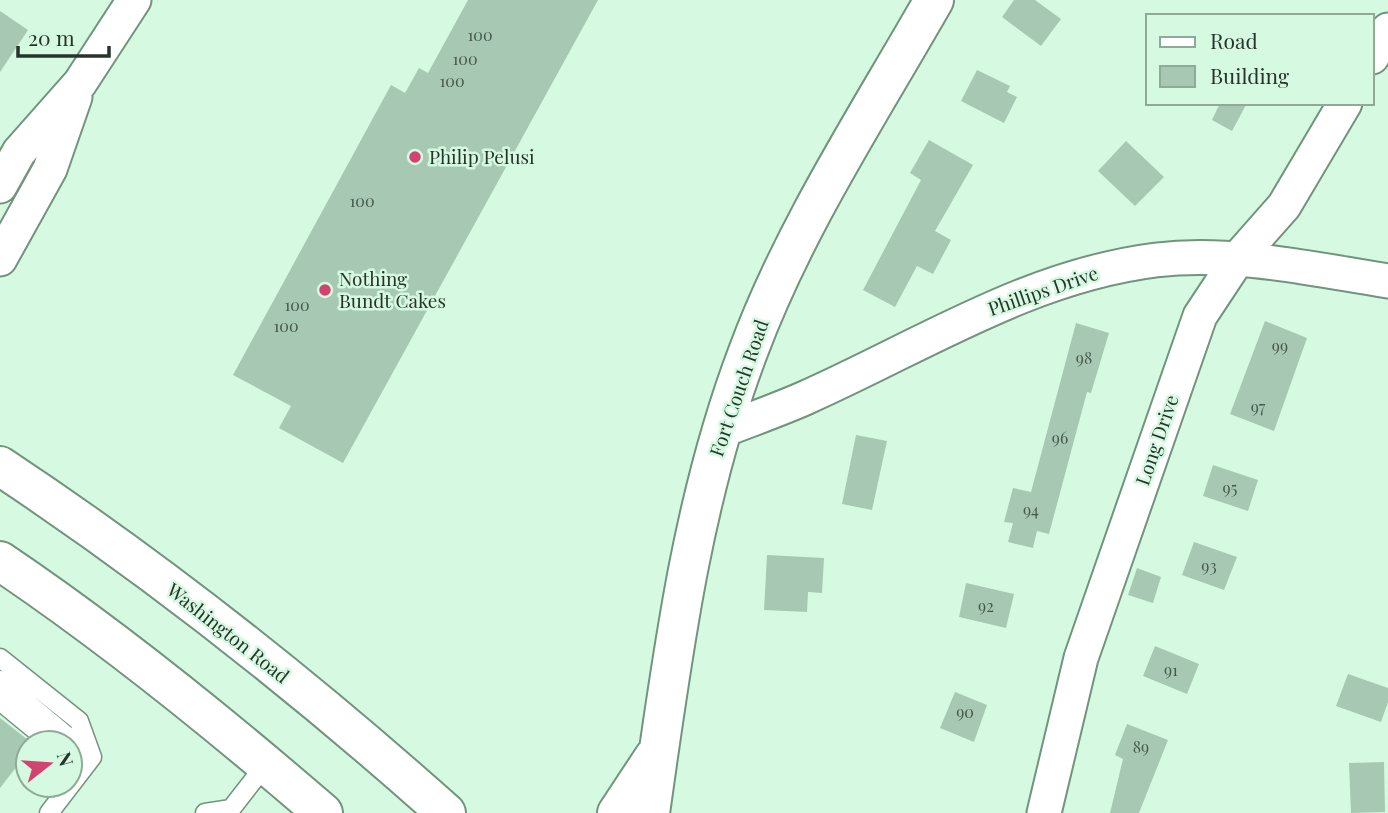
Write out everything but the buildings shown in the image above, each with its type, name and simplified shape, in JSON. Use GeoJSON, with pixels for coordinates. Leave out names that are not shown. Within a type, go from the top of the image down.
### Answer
{"type":"FeatureCollection","features":[{"type":"Feature","properties":{"kind":"main road","name":"Fort Couch Road"},"geometry":{"type":"LineString","coordinates":[[650,813],[676,630],[721,431],[748,351],[780,276],[934,0]]}},
{"type":"Feature","properties":{"kind":"main road","name":"Washington Road"},"geometry":{"type":"LineString","coordinates":[[3,466],[143,567],[271,665],[446,813]]}},
{"type":"Feature","properties":{"kind":"main road"},"geometry":{"type":"LineString","coordinates":[[0,561],[139,664],[266,764],[323,813]]}},
{"type":"Feature","properties":{"kind":"main road"},"geometry":{"type":"LineString","coordinates":[[617,813],[659,750]]}},
{"type":"Feature","properties":{"kind":"street"},"geometry":{"type":"LineString","coordinates":[[0,186],[19,152],[80,83],[134,0]]}},
{"type":"Feature","properties":{"kind":"street"},"geometry":{"type":"LineString","coordinates":[[1374,54],[1388,30]]}},
{"type":"Feature","properties":{"kind":"street"},"geometry":{"type":"LineString","coordinates":[[0,259],[50,169],[80,83]]}},
{"type":"Feature","properties":{"kind":"street","name":"Long Drive"},"geometry":{"type":"LineString","coordinates":[[1044,813],[1081,657],[1200,316],[1239,257],[1284,206],[1344,105]]}},
{"type":"Feature","properties":{"kind":"street","name":"Phillips Drive"},"geometry":{"type":"LineString","coordinates":[[721,431],[805,398],[980,312],[1091,273],[1156,260],[1239,257],[1388,281]]}},
{"type":"Feature","properties":{"kind":"lane"},"geometry":{"type":"LineString","coordinates":[[0,658],[79,721],[92,757]]}},
{"type":"Feature","properties":{"kind":"lane"},"geometry":{"type":"LineString","coordinates":[[0,680],[92,757]]}},
{"type":"Feature","properties":{"kind":"lane"},"geometry":{"type":"LineString","coordinates":[[0,701],[34,729]]}},
{"type":"Feature","properties":{"kind":"lane"},"geometry":{"type":"LineString","coordinates":[[84,755],[92,757]]}},
{"type":"Feature","properties":{"kind":"lane"},"geometry":{"type":"LineString","coordinates":[[49,813],[92,757]]}},
{"type":"Feature","properties":{"kind":"lane"},"geometry":{"type":"LineString","coordinates":[[205,813],[234,811],[266,764]]}},
{"type":"Feature","properties":{"kind":"place","name":"Philip Pelusi"},"geometry":{"type":"Point","coordinates":[415,157]}},
{"type":"Feature","properties":{"kind":"place","name":"Nothing Bundt Cakes"},"geometry":{"type":"Point","coordinates":[325,290]}}]}
